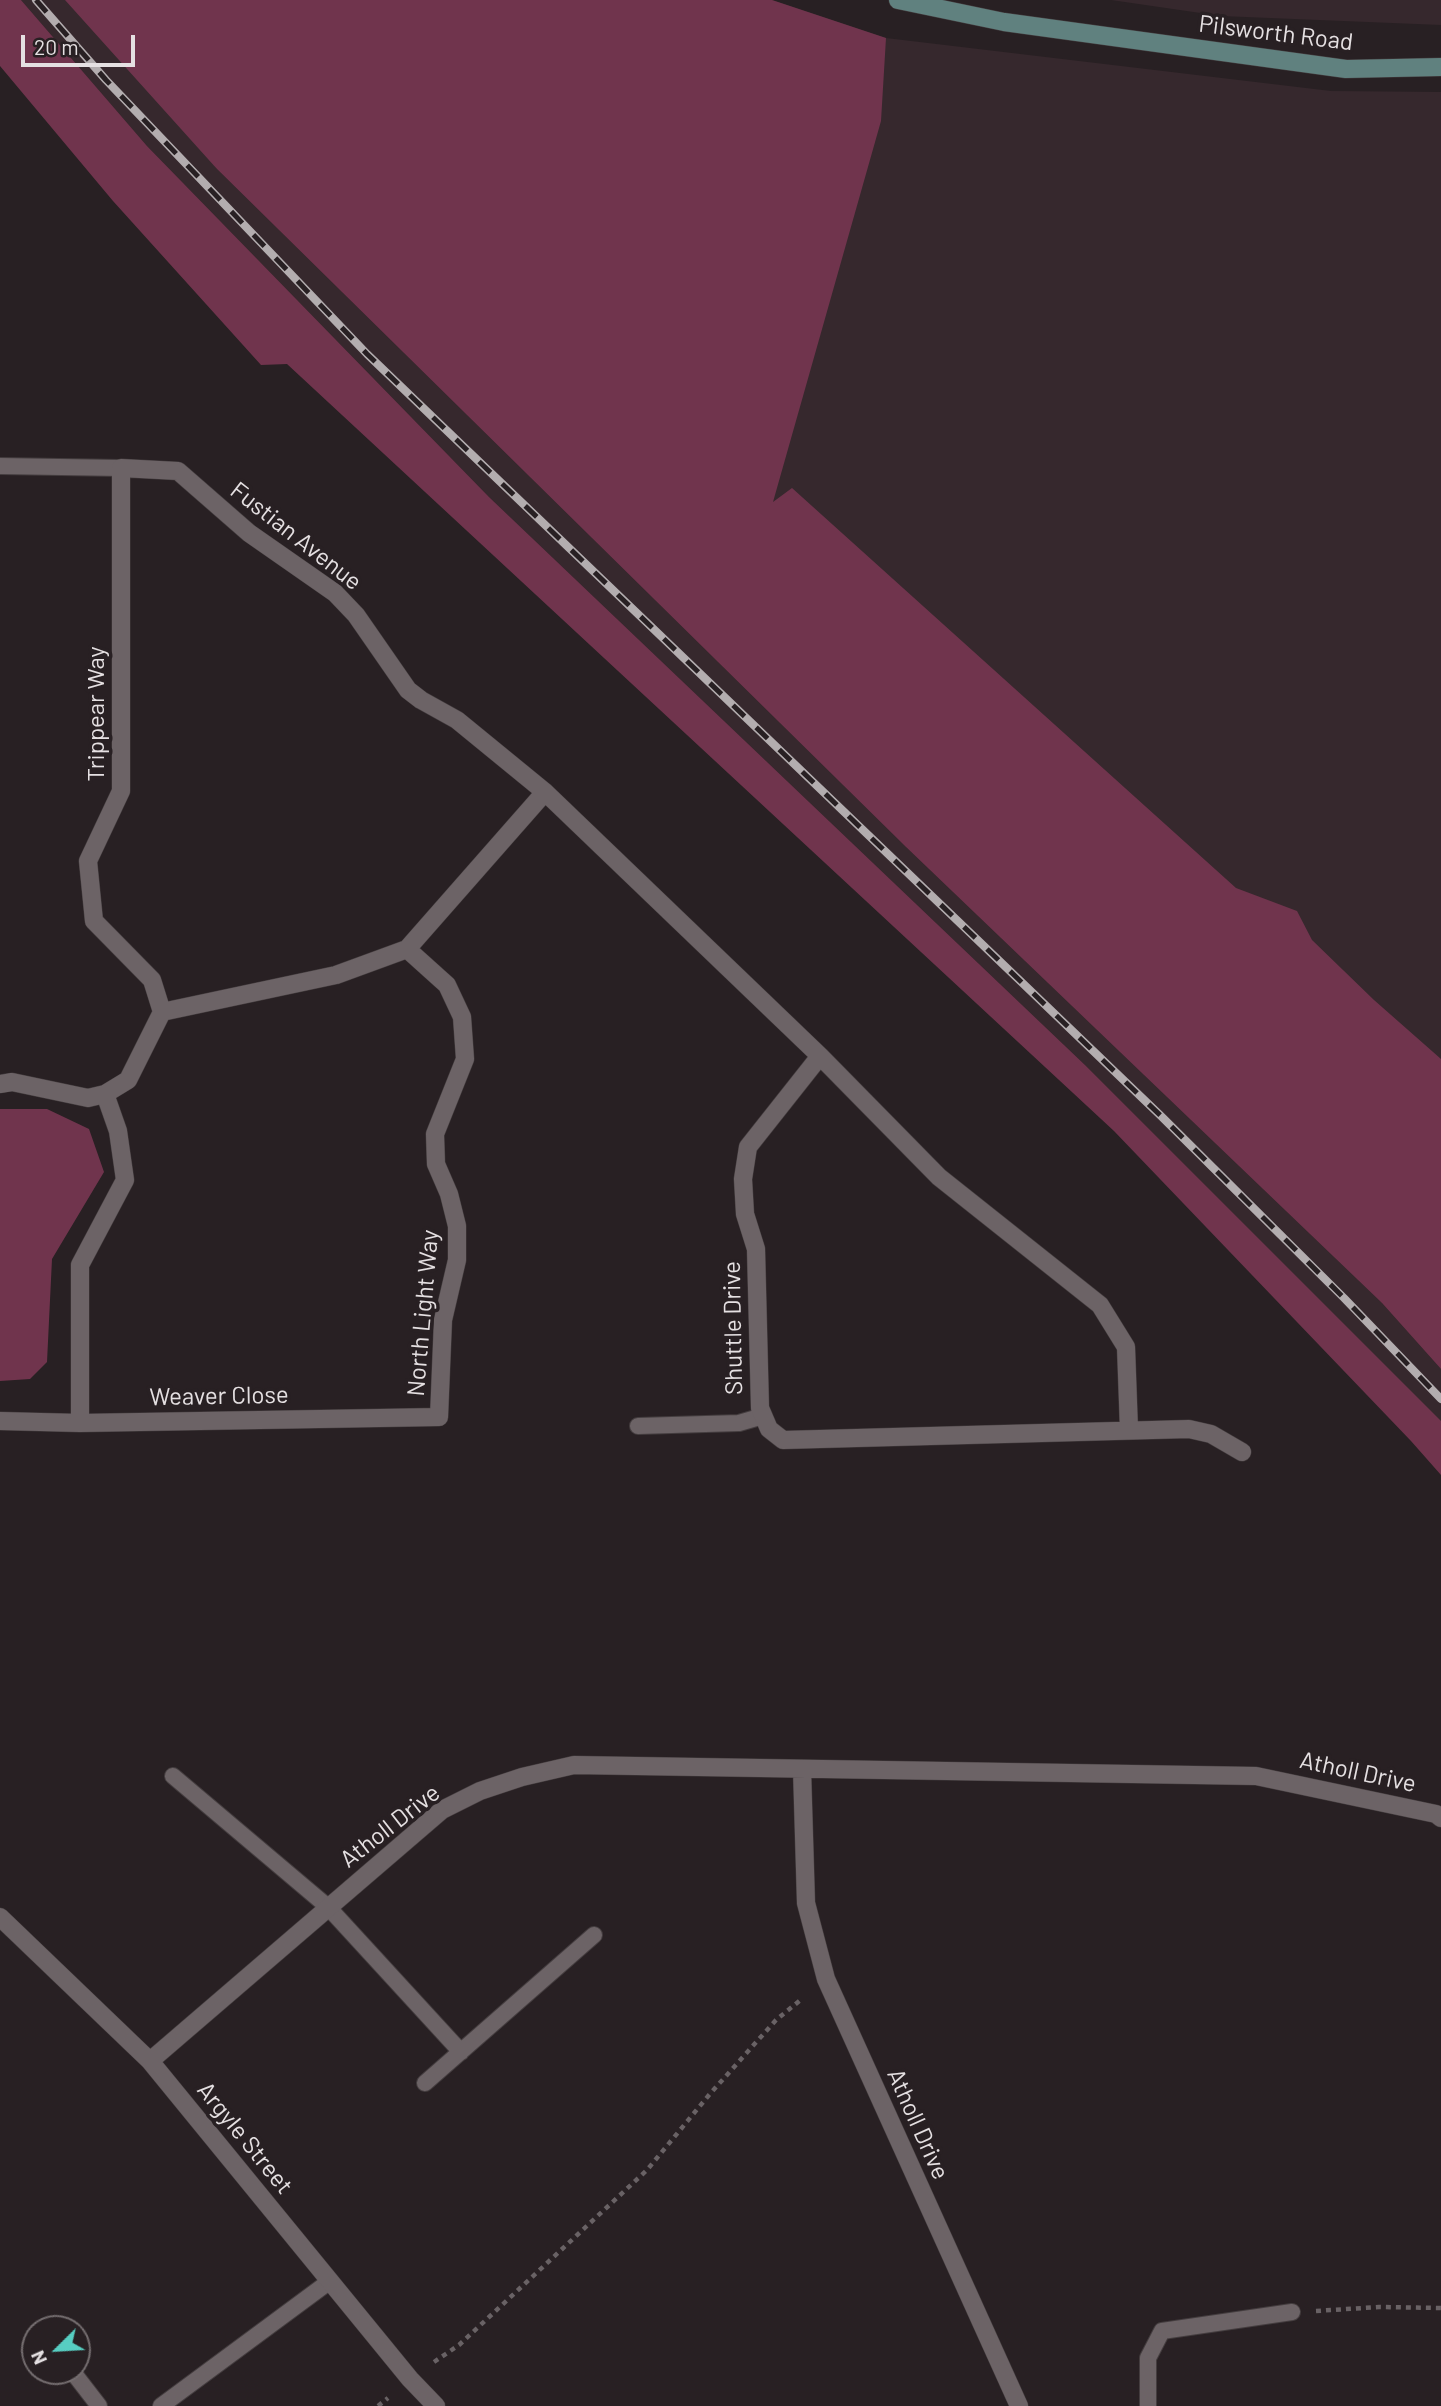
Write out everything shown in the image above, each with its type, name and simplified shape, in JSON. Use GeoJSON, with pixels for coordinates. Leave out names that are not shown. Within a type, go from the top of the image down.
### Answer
{"type":"FeatureCollection","features":[{"type":"Feature","properties":{"kind":"street","name":"Pilsworth Road"},"geometry":{"type":"LineString","coordinates":[[898,0],[1004,22],[1346,69],[1441,67]]}},
{"type":"Feature","properties":{"kind":"street","name":"Fustian Avenue"},"geometry":{"type":"LineString","coordinates":[[121,468],[178,471],[249,533],[335,593],[356,615],[408,690],[457,720],[545,792]]}},
{"type":"Feature","properties":{"kind":"street","name":"Trippear Way"},"geometry":{"type":"LineString","coordinates":[[121,468],[121,792],[88,861],[94,920],[152,981],[162,1012]]}},
{"type":"Feature","properties":{"kind":"street"},"geometry":{"type":"LineString","coordinates":[[0,1084],[12,1082],[88,1098],[105,1094],[128,1080],[162,1012],[336,975],[407,949],[545,792],[820,1056],[939,1177],[1100,1305],[1126,1347],[1129,1430]]}},
{"type":"Feature","properties":{"kind":"street","name":"North Light Way"},"geometry":{"type":"LineString","coordinates":[[407,949],[447,985],[462,1017],[465,1059],[435,1134],[436,1164],[449,1194],[457,1226],[457,1260],[443,1320],[439,1417]]}},
{"type":"Feature","properties":{"kind":"street","name":"Shuttle Drive"},"geometry":{"type":"LineString","coordinates":[[820,1056],[748,1146],[746,1157],[743,1179],[745,1214],[756,1249],[760,1408],[769,1429],[783,1440],[1189,1429],[1211,1434],[1242,1452]]}},
{"type":"Feature","properties":{"kind":"street"},"geometry":{"type":"LineString","coordinates":[[80,1423],[80,1265],[125,1180],[118,1131],[105,1094]]}},
{"type":"Feature","properties":{"kind":"street","name":"Weaver Close"},"geometry":{"type":"LineString","coordinates":[[0,1421],[80,1423],[439,1417]]}},
{"type":"Feature","properties":{"kind":"street","name":"Atholl Drive"},"geometry":{"type":"LineString","coordinates":[[150,2061],[442,1810],[480,1791],[522,1777],[574,1766],[1256,1776],[1436,1814],[1441,1818]]}},
{"type":"Feature","properties":{"kind":"street","name":"Atholl Drive"},"geometry":{"type":"LineString","coordinates":[[802,1769],[806,1903],[826,1979],[1019,2406]]}},
{"type":"Feature","properties":{"kind":"street","name":"Argyle Street"},"geometry":{"type":"LineString","coordinates":[[0,1917],[150,2061],[410,2379],[436,2406]]}},
{"type":"Feature","properties":{"kind":"lane"},"geometry":{"type":"LineString","coordinates":[[0,467],[121,468]]}},
{"type":"Feature","properties":{"kind":"lane"},"geometry":{"type":"LineString","coordinates":[[638,1426],[739,1423],[763,1416]]}},
{"type":"Feature","properties":{"kind":"lane"},"geometry":{"type":"LineString","coordinates":[[173,1776],[328,1907],[461,2052]]}},
{"type":"Feature","properties":{"kind":"lane"},"geometry":{"type":"LineString","coordinates":[[425,2084],[594,1934]]}},
{"type":"Feature","properties":{"kind":"lane"},"geometry":{"type":"LineString","coordinates":[[161,2406],[330,2281]]}},
{"type":"Feature","properties":{"kind":"lane"},"geometry":{"type":"LineString","coordinates":[[1148,2406],[1148,2358],[1162,2331],[1292,2312]]}},
{"type":"Feature","properties":{"kind":"lane"},"geometry":{"type":"LineString","coordinates":[[83,2385],[99,2406]]}},
{"type":"Feature","properties":{"kind":"path"},"geometry":{"type":"LineString","coordinates":[[410,2379],[459,2345],[647,2170],[776,2020],[826,1979]]}},
{"type":"Feature","properties":{"kind":"path"},"geometry":{"type":"LineString","coordinates":[[1292,2312],[1379,2307],[1441,2308]]}},
{"type":"Feature","properties":{"kind":"shaded area"},"geometry":{"type":"Polygon","coordinates":[[[0,0],[21,0],[147,146],[489,497],[1085,1065],[1441,1421],[1441,1475],[1114,1131],[287,364],[261,365],[113,201],[0,66],[0,0]]]}},
{"type":"Feature","properties":{"kind":"shaded area"},"geometry":{"type":"Polygon","coordinates":[[[21,0],[89,0],[217,169],[906,847],[1382,1303],[1441,1369],[1441,1422],[1085,1065],[489,497],[147,146],[21,0]]]}},
{"type":"Feature","properties":{"kind":"shaded area"},"geometry":{"type":"Polygon","coordinates":[[[65,0],[772,0],[886,38],[881,121],[773,502],[792,488],[1236,888],[1297,911],[1312,940],[1441,1059],[1441,1369],[1382,1303],[906,847],[217,169],[65,0]]]}},
{"type":"Feature","properties":{"kind":"shaded area"},"geometry":{"type":"Polygon","coordinates":[[[282,0],[772,0],[886,38],[1331,91],[1441,92],[1441,1193],[703,490],[282,0]]]}},
{"type":"Feature","properties":{"kind":"shaded area"},"geometry":{"type":"Polygon","coordinates":[[[1111,0],[1441,0],[1441,25],[1221,16],[1111,0]]]}},
{"type":"Feature","properties":{"kind":"shaded area"},"geometry":{"type":"Polygon","coordinates":[[[0,1109],[47,1109],[89,1129],[104,1172],[52,1259],[47,1362],[30,1379],[0,1381],[0,1109]]]}},
{"type":"Feature","properties":{"kind":"railway"},"geometry":{"type":"LineString","coordinates":[[36,0],[106,80],[367,354],[1161,1116],[1441,1399]]}}]}
